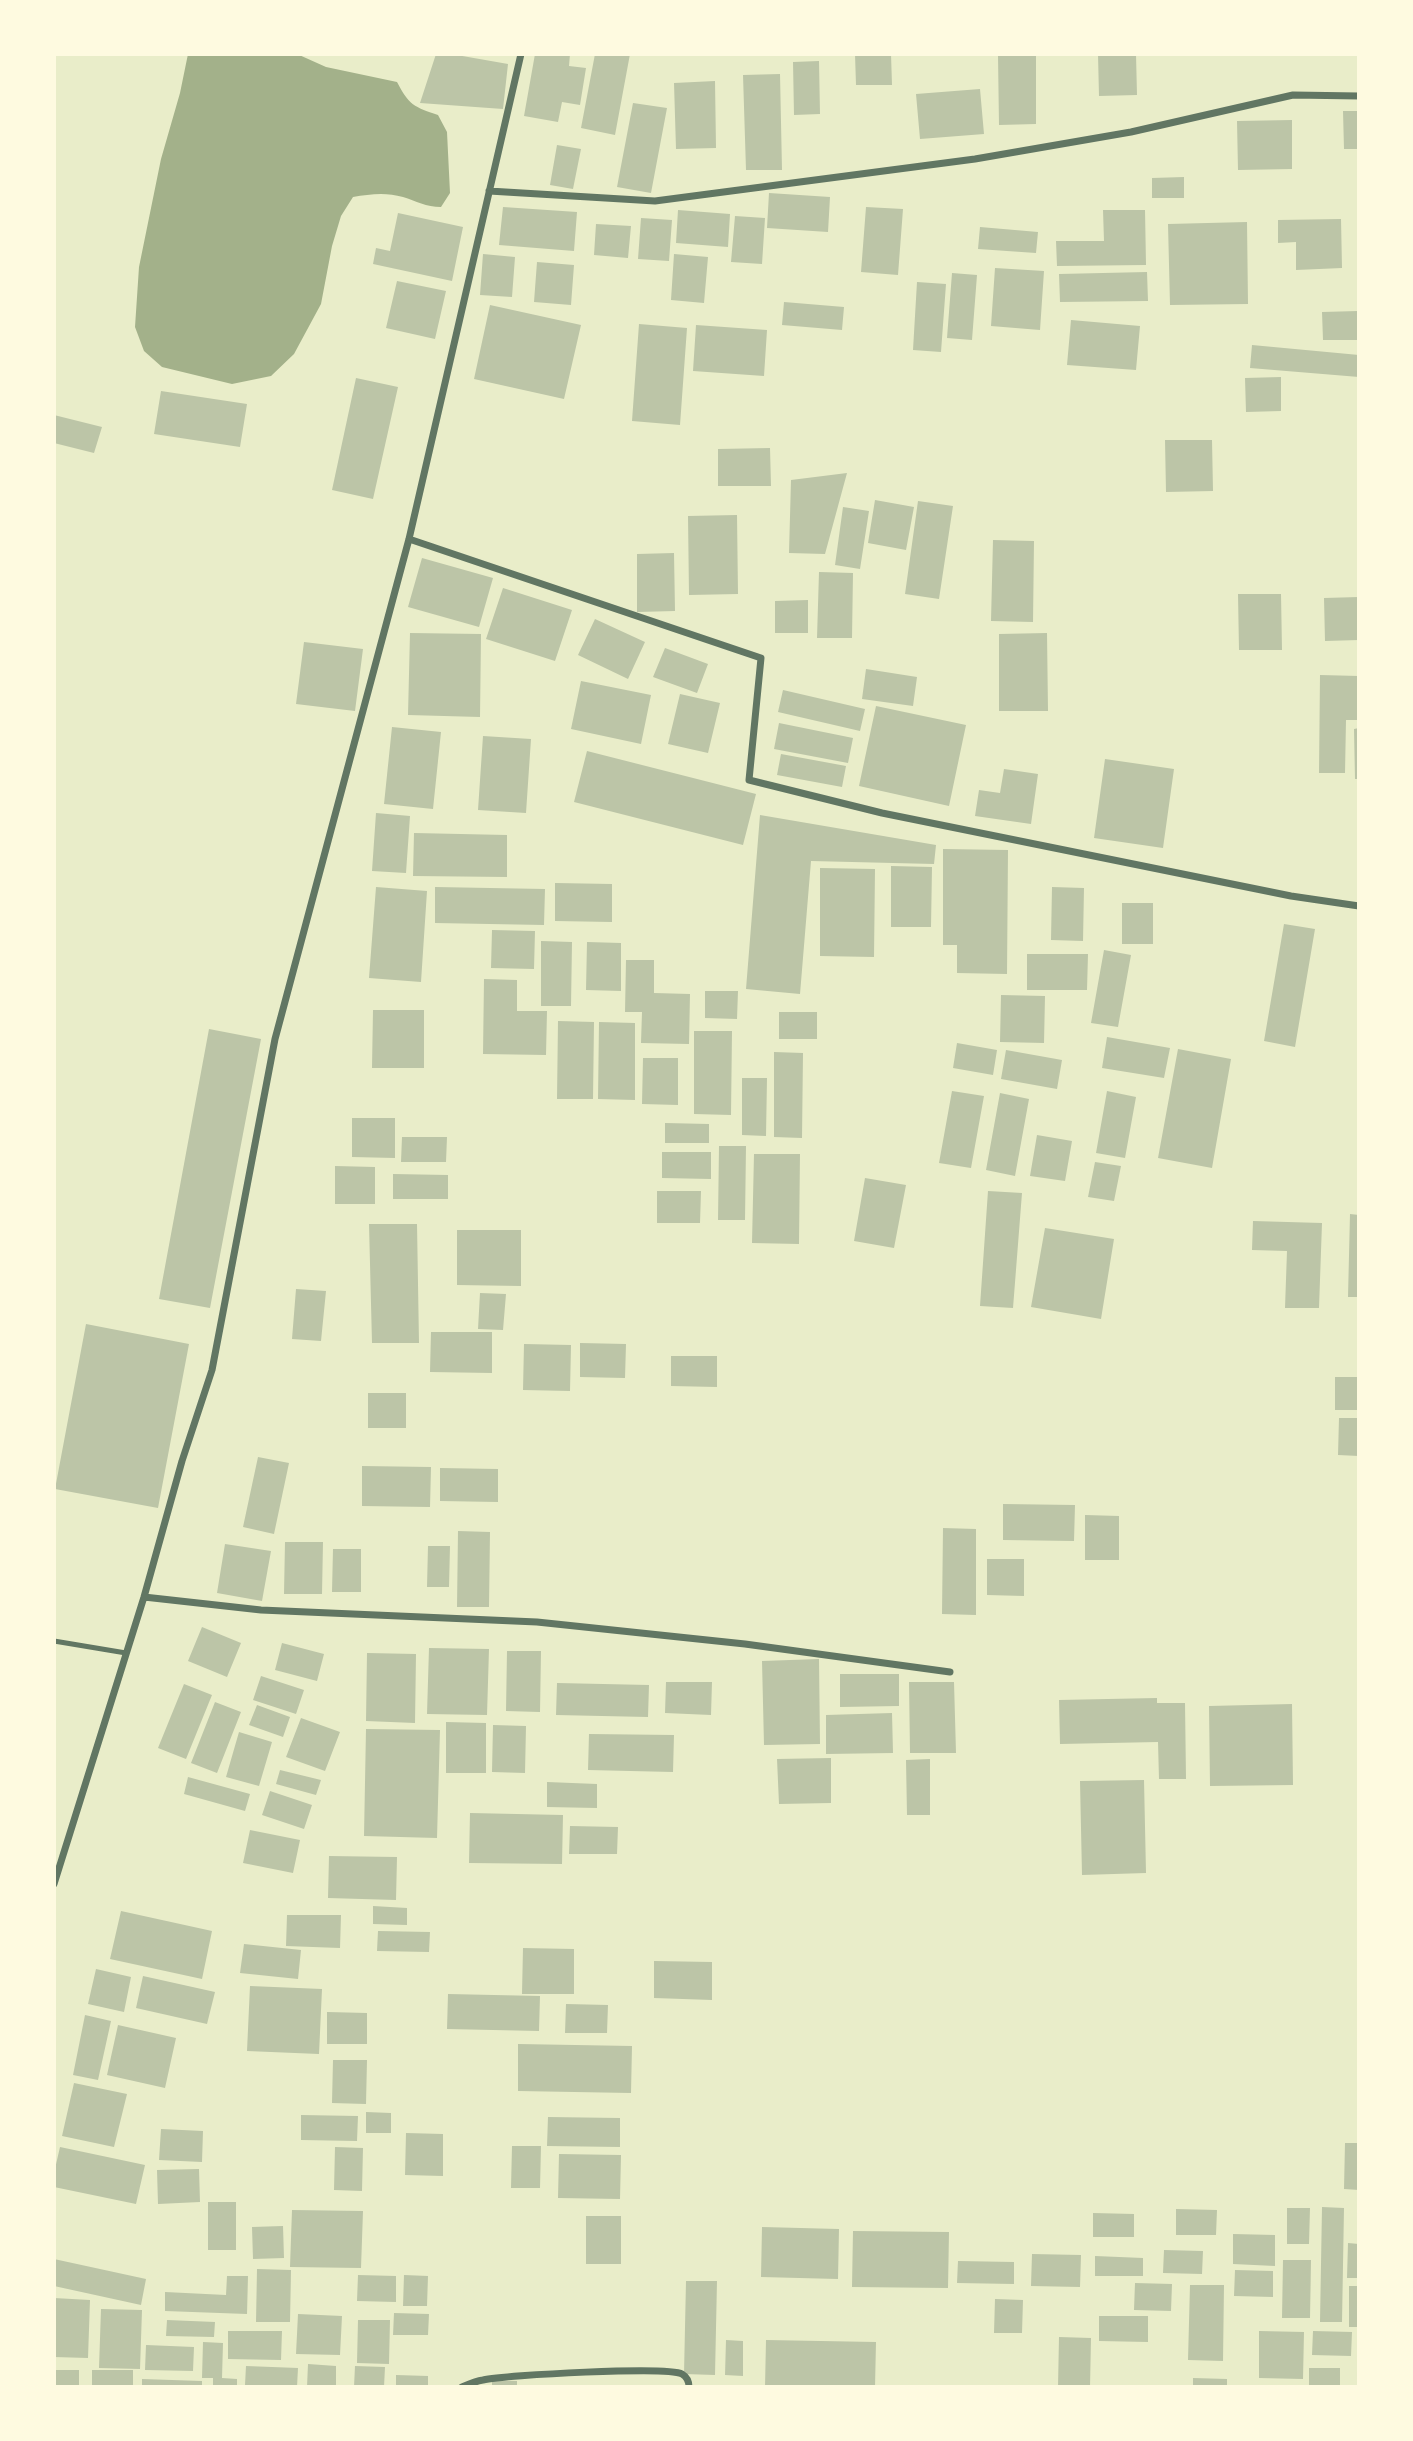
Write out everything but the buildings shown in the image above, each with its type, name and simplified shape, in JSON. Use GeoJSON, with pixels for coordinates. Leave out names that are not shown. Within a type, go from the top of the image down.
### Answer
{"type":"FeatureCollection","features":[{"type":"Feature","properties":{"kind":"street"},"geometry":{"type":"LineString","coordinates":[[54,1884],[212,1370],[275,1039],[409,539],[521,54]]}},
{"type":"Feature","properties":{"kind":"street"},"geometry":{"type":"LineString","coordinates":[[489,191],[655,201],[975,159],[1131,131],[1293,95],[1359,96]]}},
{"type":"Feature","properties":{"kind":"street"},"geometry":{"type":"LineString","coordinates":[[409,539],[761,658],[749,780],[882,813],[1291,896],[1359,906]]}},
{"type":"Feature","properties":{"kind":"street"},"geometry":{"type":"LineString","coordinates":[[144,1597],[261,1610],[537,1622],[745,1644],[950,1672]]}},
{"type":"Feature","properties":{"kind":"street"},"geometry":{"type":"LineString","coordinates":[[462,2387],[483,2379],[537,2374],[634,2371],[674,2371],[683,2374],[689,2381],[689,2387]]}},
{"type":"Feature","properties":{"kind":"lane"},"geometry":{"type":"LineString","coordinates":[[54,1641],[126,1653]]}},
{"type":"Feature","properties":{"kind":"shaded area"},"geometry":{"type":"Polygon","coordinates":[[[188,54],[297,54],[326,67],[397,82],[413,104],[438,115],[447,132],[450,193],[441,207],[390,194],[353,197],[341,216],[332,246],[321,304],[294,354],[271,376],[232,384],[162,367],[144,351],[135,327],[139,267],[161,159],[188,54]]]}}]}
